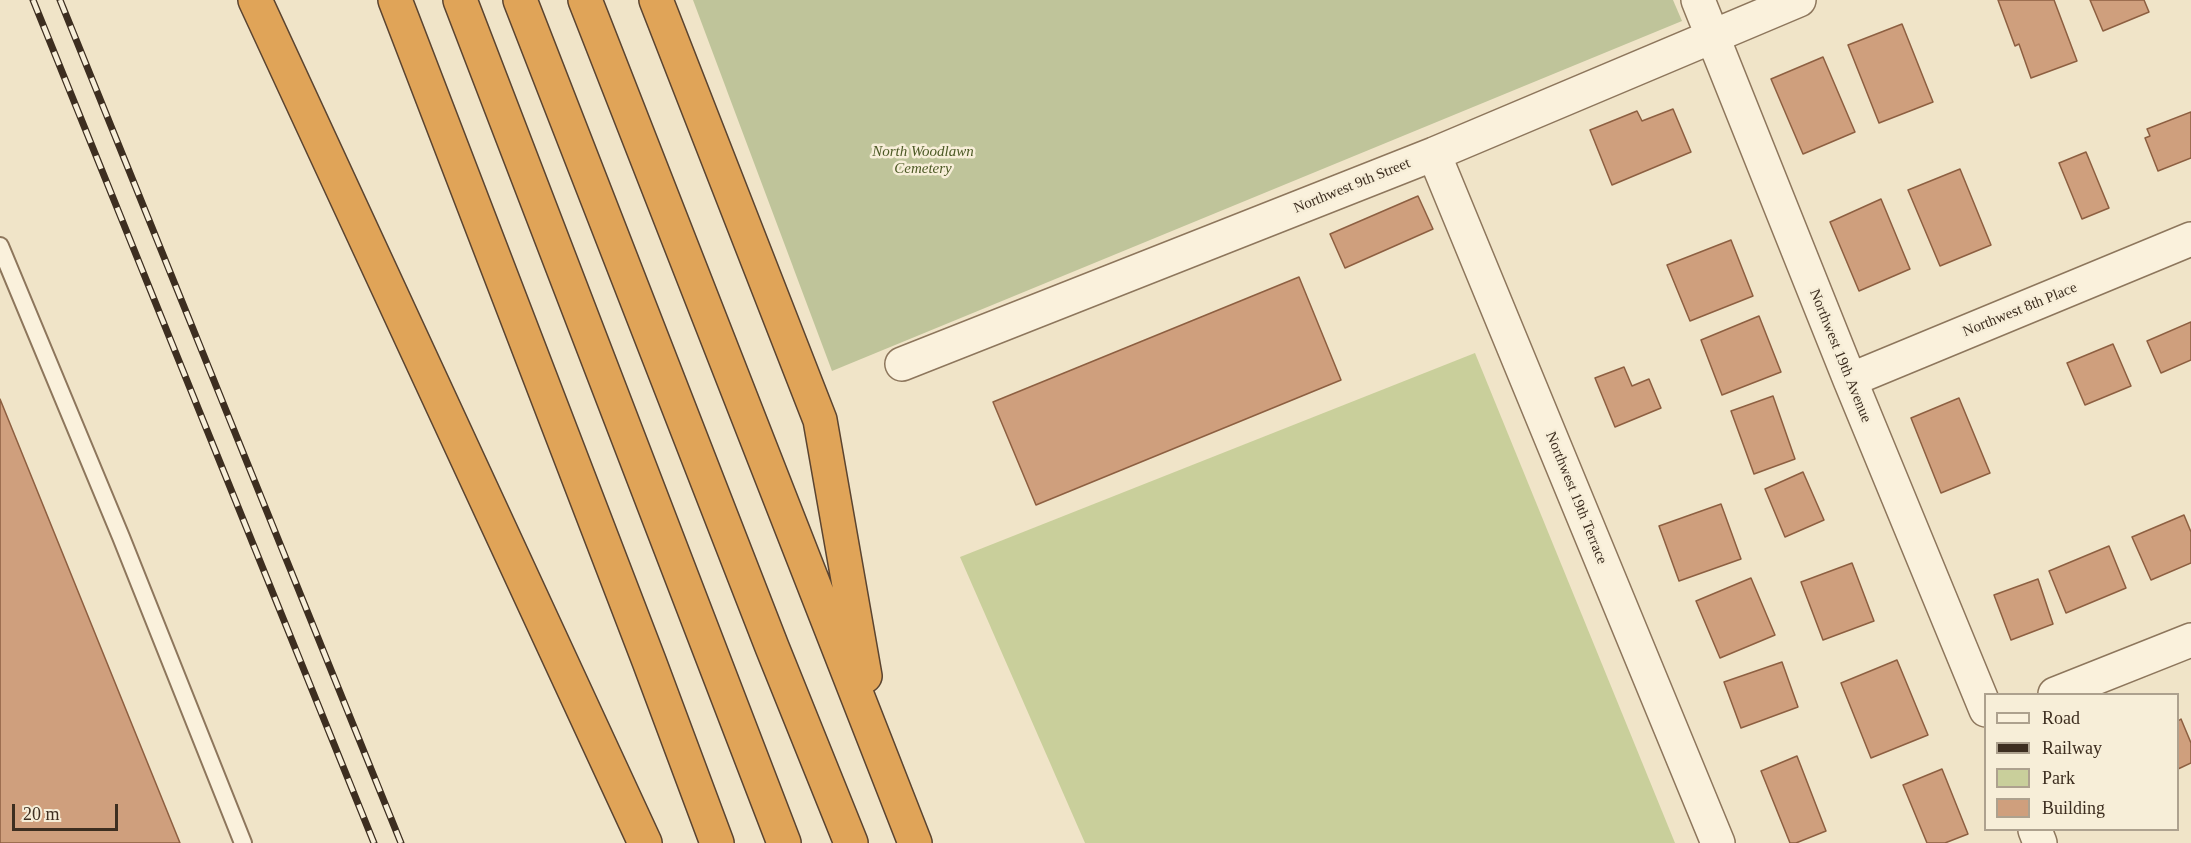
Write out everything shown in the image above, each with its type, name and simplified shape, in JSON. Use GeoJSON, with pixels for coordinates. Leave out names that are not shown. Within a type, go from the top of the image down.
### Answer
{"type":"FeatureCollection","features":[{"type":"Feature","properties":{"kind":"highway"},"geometry":{"type":"LineString","coordinates":[[255,0],[645,843]]}},
{"type":"Feature","properties":{"kind":"highway"},"geometry":{"type":"LineString","coordinates":[[394,0],[637,629],[717,843]]}},
{"type":"Feature","properties":{"kind":"highway"},"geometry":{"type":"LineString","coordinates":[[460,0],[784,843]]}},
{"type":"Feature","properties":{"kind":"highway"},"geometry":{"type":"LineString","coordinates":[[520,0],[750,593],[851,843]]}},
{"type":"Feature","properties":{"kind":"highway"},"geometry":{"type":"LineString","coordinates":[[585,0],[915,843]]}},
{"type":"Feature","properties":{"kind":"highway"},"geometry":{"type":"LineString","coordinates":[[656,0],[820,420],[877,746]]}},
{"type":"Feature","properties":{"kind":"street","name":"Northwest 19th Avenue"},"geometry":{"type":"LineString","coordinates":[[1698,0],[1850,380],[1984,705]]}},
{"type":"Feature","properties":{"kind":"street","name":"Northwest 9th Street"},"geometry":{"type":"LineString","coordinates":[[902,364],[1434,154],[1799,0]]}},
{"type":"Feature","properties":{"kind":"street","name":"Northwest 19th Terrace"},"geometry":{"type":"LineString","coordinates":[[1434,154],[1718,843]]}},
{"type":"Feature","properties":{"kind":"street","name":"Northwest 8th Place"},"geometry":{"type":"LineString","coordinates":[[1850,380],[2191,239]]}},
{"type":"Feature","properties":{"kind":"street"},"geometry":{"type":"LineString","coordinates":[[2058,693],[2191,640]]}},
{"type":"Feature","properties":{"kind":"lane"},"geometry":{"type":"LineString","coordinates":[[0,246],[121,537],[243,843]]}},
{"type":"Feature","properties":{"kind":"green space","name":"North Woodlawn Cemetery"},"geometry":{"type":"Polygon","coordinates":[[[693,0],[1673,0],[1682,21],[832,371],[693,0]]]}},
{"type":"Feature","properties":{"kind":"green space"},"geometry":{"type":"Polygon","coordinates":[[[1475,353],[1675,843],[1085,843],[960,557],[1475,353]]]}},
{"type":"Feature","properties":{"kind":"building"},"geometry":{"type":"Polygon","coordinates":[[[1998,0],[2054,0],[2077,61],[2031,78],[2019,44],[2015,46],[1998,0]]]}},
{"type":"Feature","properties":{"kind":"building"},"geometry":{"type":"Polygon","coordinates":[[[2090,0],[2144,0],[2149,12],[2103,31],[2090,0]]]}},
{"type":"Feature","properties":{"kind":"building"},"geometry":{"type":"Polygon","coordinates":[[[1902,24],[1933,102],[1879,123],[1848,45],[1902,24]]]}},
{"type":"Feature","properties":{"kind":"building"},"geometry":{"type":"Polygon","coordinates":[[[1823,57],[1855,132],[1803,154],[1771,79],[1823,57]]]}},
{"type":"Feature","properties":{"kind":"building"},"geometry":{"type":"Polygon","coordinates":[[[1673,109],[1691,152],[1612,185],[1590,130],[1637,111],[1642,121],[1673,109]]]}},
{"type":"Feature","properties":{"kind":"building"},"geometry":{"type":"Polygon","coordinates":[[[2191,112],[2191,158],[2158,171],[2145,138],[2150,136],[2147,129],[2191,112]]]}},
{"type":"Feature","properties":{"kind":"building"},"geometry":{"type":"Polygon","coordinates":[[[2086,152],[2109,208],[2082,219],[2059,163],[2086,152]]]}},
{"type":"Feature","properties":{"kind":"building"},"geometry":{"type":"Polygon","coordinates":[[[1960,169],[1991,245],[1940,266],[1908,190],[1960,169]]]}},
{"type":"Feature","properties":{"kind":"building"},"geometry":{"type":"Polygon","coordinates":[[[1418,196],[1433,229],[1345,268],[1330,234],[1418,196]]]}},
{"type":"Feature","properties":{"kind":"building"},"geometry":{"type":"Polygon","coordinates":[[[1881,199],[1910,269],[1859,291],[1830,222],[1881,199]]]}},
{"type":"Feature","properties":{"kind":"building"},"geometry":{"type":"Polygon","coordinates":[[[1731,240],[1753,296],[1690,321],[1667,265],[1731,240]]]}},
{"type":"Feature","properties":{"kind":"building"},"geometry":{"type":"Polygon","coordinates":[[[1299,277],[1341,380],[1036,505],[993,402],[1299,277]]]}},
{"type":"Feature","properties":{"kind":"building"},"geometry":{"type":"Polygon","coordinates":[[[1759,316],[1781,372],[1722,395],[1701,340],[1759,316]]]}},
{"type":"Feature","properties":{"kind":"building"},"geometry":{"type":"Polygon","coordinates":[[[2191,322],[2191,360],[2161,373],[2147,341],[2191,322]]]}},
{"type":"Feature","properties":{"kind":"building"},"geometry":{"type":"Polygon","coordinates":[[[2113,344],[2131,386],[2085,405],[2067,363],[2113,344]]]}},
{"type":"Feature","properties":{"kind":"building"},"geometry":{"type":"Polygon","coordinates":[[[1624,367],[1632,386],[1649,379],[1661,408],[1615,427],[1595,378],[1624,367]]]}},
{"type":"Feature","properties":{"kind":"building"},"geometry":{"type":"Polygon","coordinates":[[[1773,396],[1795,459],[1754,474],[1731,411],[1773,396]]]}},
{"type":"Feature","properties":{"kind":"building"},"geometry":{"type":"Polygon","coordinates":[[[1959,398],[1990,473],[1941,493],[1911,418],[1959,398]]]}},
{"type":"Feature","properties":{"kind":"building"},"geometry":{"type":"Polygon","coordinates":[[[0,399],[180,843],[0,843],[0,399]]]}},
{"type":"Feature","properties":{"kind":"building"},"geometry":{"type":"Polygon","coordinates":[[[1803,472],[1824,520],[1785,537],[1765,489],[1803,472]]]}},
{"type":"Feature","properties":{"kind":"building"},"geometry":{"type":"Polygon","coordinates":[[[1721,504],[1741,559],[1679,581],[1659,526],[1721,504]]]}},
{"type":"Feature","properties":{"kind":"building"},"geometry":{"type":"Polygon","coordinates":[[[2184,515],[2191,532],[2191,563],[2151,580],[2132,537],[2184,515]]]}},
{"type":"Feature","properties":{"kind":"building"},"geometry":{"type":"Polygon","coordinates":[[[2109,546],[2126,588],[2066,613],[2049,571],[2109,546]]]}},
{"type":"Feature","properties":{"kind":"building"},"geometry":{"type":"Polygon","coordinates":[[[1852,563],[1874,621],[1823,640],[1801,582],[1852,563]]]}},
{"type":"Feature","properties":{"kind":"building"},"geometry":{"type":"Polygon","coordinates":[[[1751,578],[1775,635],[1720,658],[1696,601],[1751,578]]]}},
{"type":"Feature","properties":{"kind":"building"},"geometry":{"type":"Polygon","coordinates":[[[2038,579],[2053,624],[2011,640],[1994,595],[2038,579]]]}},
{"type":"Feature","properties":{"kind":"building"},"geometry":{"type":"Polygon","coordinates":[[[1897,660],[1928,735],[1871,758],[1841,683],[1897,660]]]}},
{"type":"Feature","properties":{"kind":"building"},"geometry":{"type":"Polygon","coordinates":[[[1782,662],[1798,707],[1741,728],[1724,682],[1782,662]]]}},
{"type":"Feature","properties":{"kind":"building"},"geometry":{"type":"Polygon","coordinates":[[[2181,719],[2191,743],[2191,763],[2179,769],[2179,720],[2181,719]]]}},
{"type":"Feature","properties":{"kind":"building"},"geometry":{"type":"Polygon","coordinates":[[[1797,756],[1826,831],[1796,843],[1790,843],[1761,771],[1797,756]]]}},
{"type":"Feature","properties":{"kind":"building"},"geometry":{"type":"Polygon","coordinates":[[[1942,769],[1968,834],[1945,843],[1927,843],[1903,785],[1942,769]]]}},
{"type":"Feature","properties":{"kind":"railway"},"geometry":{"type":"LineString","coordinates":[[33,0],[374,843]]}},
{"type":"Feature","properties":{"kind":"railway"},"geometry":{"type":"LineString","coordinates":[[60,0],[401,843]]}}]}
